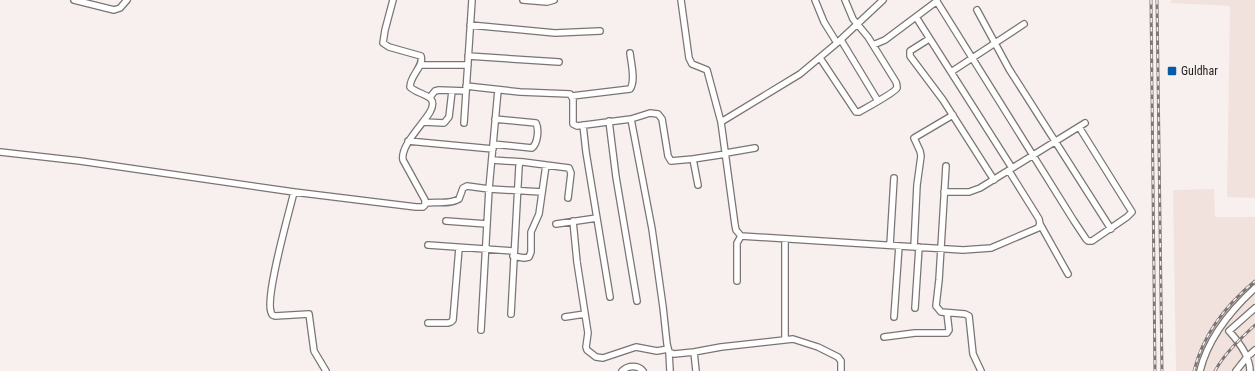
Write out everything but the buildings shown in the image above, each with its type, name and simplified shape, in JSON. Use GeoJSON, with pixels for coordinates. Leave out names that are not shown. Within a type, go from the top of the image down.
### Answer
{"type":"FeatureCollection","features":[{"type":"Feature","properties":{"kind":"street"},"geometry":{"type":"LineString","coordinates":[[76,0],[114,10],[120,8],[127,0]]}},
{"type":"Feature","properties":{"kind":"street"},"geometry":{"type":"LineString","coordinates":[[393,0],[383,43],[388,47],[420,55],[422,58],[421,64],[411,81],[410,87],[413,90],[430,97],[433,102],[432,108],[424,122],[408,141],[402,153],[403,160],[426,203]]}},
{"type":"Feature","properties":{"kind":"street"},"geometry":{"type":"LineString","coordinates":[[464,124],[472,0]]}},
{"type":"Feature","properties":{"kind":"street"},"geometry":{"type":"LineString","coordinates":[[523,0],[548,2],[554,0]]}},
{"type":"Feature","properties":{"kind":"street"},"geometry":{"type":"LineString","coordinates":[[681,0],[689,58],[692,64],[707,70],[721,122],[736,230],[741,236],[963,250],[991,248],[1038,228],[1040,224]]}},
{"type":"Feature","properties":{"kind":"street"},"geometry":{"type":"LineString","coordinates":[[815,0],[822,16],[878,101]]}},
{"type":"Feature","properties":{"kind":"street"},"geometry":{"type":"LineString","coordinates":[[820,58],[855,112],[859,112],[895,90],[897,85],[873,45],[857,25],[845,0]]}},
{"type":"Feature","properties":{"kind":"street"},"geometry":{"type":"LineString","coordinates":[[721,122],[800,74],[820,58],[883,0]]}},
{"type":"Feature","properties":{"kind":"street"},"geometry":{"type":"LineString","coordinates":[[873,45],[885,40],[937,1],[1088,241],[1094,240],[1132,212],[1079,127]]}},
{"type":"Feature","properties":{"kind":"street"},"geometry":{"type":"LineString","coordinates":[[977,10],[1013,74],[1110,229]]}},
{"type":"Feature","properties":{"kind":"street"},"geometry":{"type":"LineString","coordinates":[[916,17],[1011,169],[1068,274]]}},
{"type":"Feature","properties":{"kind":"street"},"geometry":{"type":"LineString","coordinates":[[951,72],[1024,24]]}},
{"type":"Feature","properties":{"kind":"street"},"geometry":{"type":"LineString","coordinates":[[470,25],[555,33],[600,31]]}},
{"type":"Feature","properties":{"kind":"street"},"geometry":{"type":"LineString","coordinates":[[929,38],[913,49],[909,54],[953,115],[994,180]]}},
{"type":"Feature","properties":{"kind":"street"},"geometry":{"type":"LineString","coordinates":[[430,97],[435,91],[466,89],[567,94],[572,96],[630,89],[633,81],[630,53]]}},
{"type":"Feature","properties":{"kind":"street"},"geometry":{"type":"LineString","coordinates":[[468,56],[559,62]]}},
{"type":"Feature","properties":{"kind":"street"},"geometry":{"type":"LineString","coordinates":[[421,64],[468,66]]}},
{"type":"Feature","properties":{"kind":"street"},"geometry":{"type":"LineString","coordinates":[[481,330],[487,250],[489,189],[498,90]]}},
{"type":"Feature","properties":{"kind":"street"},"geometry":{"type":"LineString","coordinates":[[424,122],[444,123],[447,120],[449,117],[452,91]]}},
{"type":"Feature","properties":{"kind":"street"},"geometry":{"type":"LineString","coordinates":[[572,96],[573,124],[576,126],[631,119],[650,113],[658,114],[662,119],[669,159],[674,162],[755,148]]}},
{"type":"Feature","properties":{"kind":"street"},"geometry":{"type":"LineString","coordinates":[[915,308],[917,185],[921,156],[914,138],[953,115]]}},
{"type":"Feature","properties":{"kind":"street"},"geometry":{"type":"LineString","coordinates":[[408,141],[532,148],[536,144],[538,126],[536,124],[496,119]]}},
{"type":"Feature","properties":{"kind":"street"},"geometry":{"type":"LineString","coordinates":[[631,119],[651,219],[663,301],[670,371]]}},
{"type":"Feature","properties":{"kind":"street"},"geometry":{"type":"LineString","coordinates":[[609,122],[616,177],[637,301]]}},
{"type":"Feature","properties":{"kind":"street"},"geometry":{"type":"LineString","coordinates":[[944,192],[963,192],[975,190],[994,180],[1085,123]]}},
{"type":"Feature","properties":{"kind":"street"},"geometry":{"type":"LineString","coordinates":[[584,125],[586,152],[610,297]]}},
{"type":"Feature","properties":{"kind":"street"},"geometry":{"type":"LineString","coordinates":[[0,152],[80,161],[416,208],[433,201],[454,202],[459,199],[463,188],[467,186],[489,189],[542,192]]}},
{"type":"Feature","properties":{"kind":"street"},"geometry":{"type":"LineString","coordinates":[[693,159],[698,185]]}},
{"type":"Feature","properties":{"kind":"street"},"geometry":{"type":"LineString","coordinates":[[492,160],[570,168],[568,198]]}},
{"type":"Feature","properties":{"kind":"street"},"geometry":{"type":"LineString","coordinates":[[511,314],[513,254],[520,162]]}},
{"type":"Feature","properties":{"kind":"street"},"geometry":{"type":"LineString","coordinates":[[428,245],[487,250],[513,254],[524,258],[529,257],[531,252],[531,232],[539,214],[546,165]]}},
{"type":"Feature","properties":{"kind":"street"},"geometry":{"type":"LineString","coordinates":[[946,166],[936,306],[941,312],[965,314],[969,316],[973,354],[981,371]]}},
{"type":"Feature","properties":{"kind":"street"},"geometry":{"type":"LineString","coordinates":[[890,245],[894,178]]}},
{"type":"Feature","properties":{"kind":"street"},"geometry":{"type":"LineString","coordinates":[[294,192],[274,274],[270,308],[271,314],[275,316],[308,314],[314,351],[326,371]]}},
{"type":"Feature","properties":{"kind":"street"},"geometry":{"type":"LineString","coordinates":[[556,224],[597,218]]}},
{"type":"Feature","properties":{"kind":"street"},"geometry":{"type":"LineString","coordinates":[[446,221],[487,224]]}},
{"type":"Feature","properties":{"kind":"street"},"geometry":{"type":"LineString","coordinates":[[573,221],[577,262],[588,335],[586,348],[588,352],[596,356],[606,358],[624,350],[636,347],[657,351],[668,350],[674,354],[784,339],[798,340],[818,347],[838,357],[841,361],[841,371]]}},
{"type":"Feature","properties":{"kind":"street"},"geometry":{"type":"LineString","coordinates":[[737,281],[737,243],[741,236]]}},
{"type":"Feature","properties":{"kind":"street"},"geometry":{"type":"LineString","coordinates":[[784,339],[786,239]]}},
{"type":"Feature","properties":{"kind":"street"},"geometry":{"type":"LineString","coordinates":[[894,317],[899,246]]}},
{"type":"Feature","properties":{"kind":"street"},"geometry":{"type":"LineString","coordinates":[[428,323],[448,323],[453,320],[459,248]]}},
{"type":"Feature","properties":{"kind":"street"},"geometry":{"type":"LineString","coordinates":[[1200,371],[1204,357],[1224,322],[1237,304],[1255,288]]}},
{"type":"Feature","properties":{"kind":"street"},"geometry":{"type":"LineString","coordinates":[[1250,371],[1250,363],[1247,357],[1238,341],[1229,331],[1255,308]]}},
{"type":"Feature","properties":{"kind":"street"},"geometry":{"type":"LineString","coordinates":[[884,336],[915,333],[947,333],[949,330],[947,313]]}},
{"type":"Feature","properties":{"kind":"street"},"geometry":{"type":"LineString","coordinates":[[565,317],[585,314]]}},
{"type":"Feature","properties":{"kind":"street"},"geometry":{"type":"LineString","coordinates":[[1236,371],[1247,357],[1255,350]]}},
{"type":"Feature","properties":{"kind":"street"},"geometry":{"type":"LineString","coordinates":[[694,352],[696,371]]}},
{"type":"Feature","properties":{"kind":"street"},"geometry":{"type":"LineString","coordinates":[[622,371],[632,366],[640,368],[643,371]]}},
{"type":"Feature","properties":{"kind":"shaded area"},"geometry":{"type":"Polygon","coordinates":[[[1171,0],[1255,0],[1255,198],[1227,197],[1230,6],[1171,3],[1171,0]]]}},
{"type":"Feature","properties":{"kind":"shaded area"},"geometry":{"type":"Polygon","coordinates":[[[1214,189],[1215,217],[1255,217],[1255,371],[1176,371],[1173,190],[1214,189]]]}},
{"type":"Feature","properties":{"kind":"railway"},"geometry":{"type":"LineString","coordinates":[[1151,0],[1155,371]]}},
{"type":"Feature","properties":{"kind":"railway"},"geometry":{"type":"LineString","coordinates":[[1157,0],[1162,371]]}},
{"type":"Feature","properties":{"kind":"railway"},"geometry":{"type":"LineString","coordinates":[[1194,371],[1203,345],[1217,321],[1234,300],[1255,281]]}},
{"type":"Feature","properties":{"kind":"railway"},"geometry":{"type":"LineString","coordinates":[[1215,371],[1228,352],[1255,325]]}},
{"type":"Feature","properties":{"kind":"place","name":"Guldhar"},"geometry":{"type":"Point","coordinates":[1172,71]}}]}
